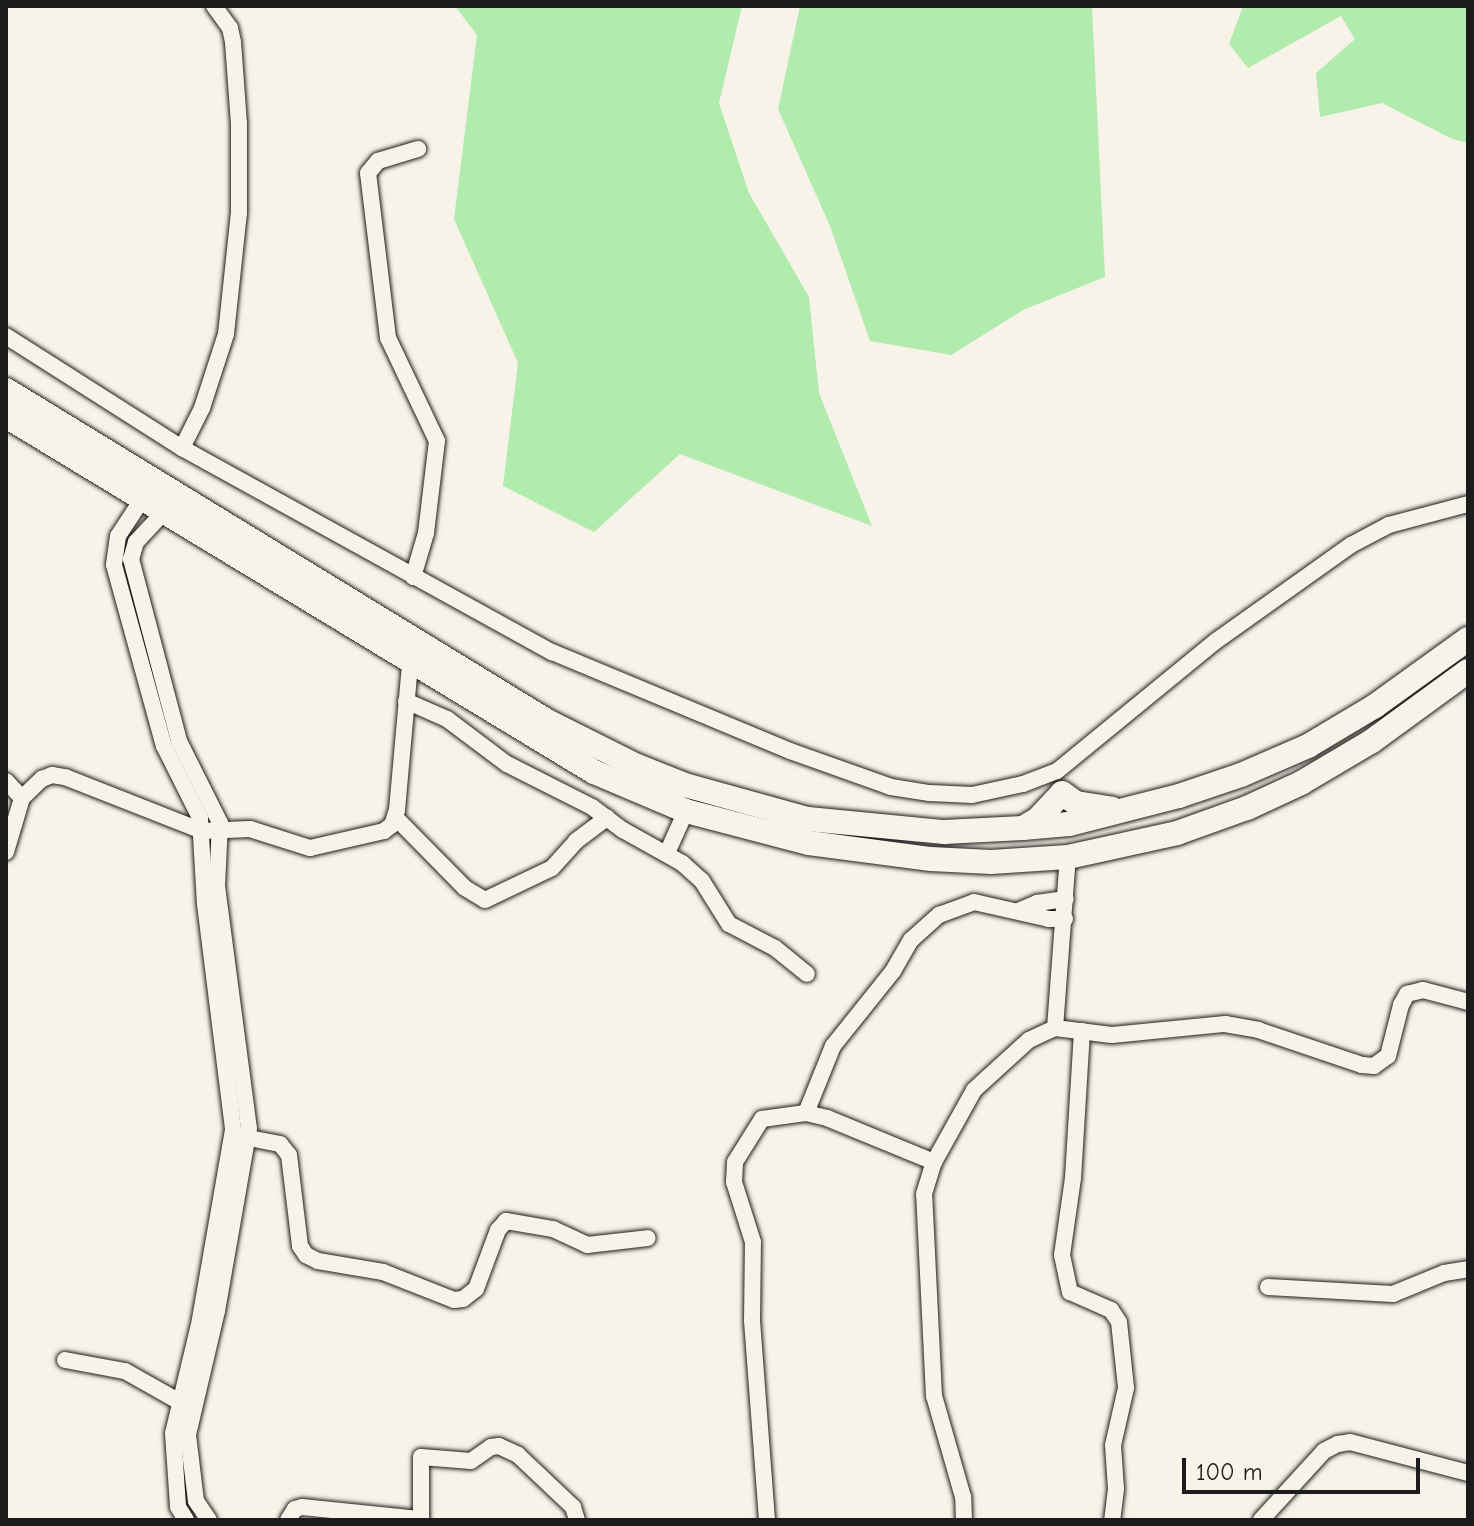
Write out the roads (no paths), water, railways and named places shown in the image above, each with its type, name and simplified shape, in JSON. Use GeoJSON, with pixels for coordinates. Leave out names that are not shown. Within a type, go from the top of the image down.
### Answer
{"type":"FeatureCollection","features":[{"type":"Feature","properties":{"kind":"main road"},"geometry":{"type":"LineString","coordinates":[[6,390],[547,721],[637,766],[727,799],[808,819],[919,831],[1069,824],[1125,811],[1241,775],[1308,746],[1375,706],[1468,639]]}},
{"type":"Feature","properties":{"kind":"main road"},"geometry":{"type":"LineString","coordinates":[[6,416],[594,772],[686,811],[809,843],[931,859],[991,862],[1068,857],[1143,841],[1247,808],[1301,783],[1372,741],[1468,671]]}},
{"type":"Feature","properties":{"kind":"main road"},"geometry":{"type":"LineString","coordinates":[[1023,828],[1038,819],[1060,782],[1076,803],[1125,811]]}},
{"type":"Feature","properties":{"kind":"main road"},"geometry":{"type":"LineString","coordinates":[[1069,824],[1096,835],[1125,835],[1143,841]]}},
{"type":"Feature","properties":{"kind":"street"},"geometry":{"type":"LineString","coordinates":[[182,448],[202,408],[226,334],[239,213],[239,124],[233,42],[230,28],[214,6]]}},
{"type":"Feature","properties":{"kind":"street"},"geometry":{"type":"LineString","coordinates":[[413,577],[426,533],[437,441],[388,338],[368,173],[378,161],[418,149]]}},
{"type":"Feature","properties":{"kind":"street"},"geometry":{"type":"LineString","coordinates":[[6,336],[182,448],[552,652],[790,751],[891,787],[972,795],[1023,784],[1060,782],[1216,641],[1351,545],[1389,525],[1468,504]]}},
{"type":"Feature","properties":{"kind":"street"},"geometry":{"type":"LineString","coordinates":[[143,498],[118,536],[114,565],[164,746],[191,798],[202,831],[205,904],[233,1130],[200,1320],[172,1450],[178,1507],[186,1520]]}},
{"type":"Feature","properties":{"kind":"street"},"geometry":{"type":"LineString","coordinates":[[164,512],[136,542],[131,559],[179,741],[216,813],[221,832],[217,886],[249,1138],[217,1311],[188,1435],[196,1501],[209,1520]]}},
{"type":"Feature","properties":{"kind":"street"},"geometry":{"type":"LineString","coordinates":[[6,852],[22,798],[42,779],[65,777],[202,831],[250,829],[296,847],[324,848],[384,831],[396,818],[410,663]]}},
{"type":"Feature","properties":{"kind":"street"},"geometry":{"type":"LineString","coordinates":[[406,701],[447,719],[507,764],[592,807],[667,853],[702,881],[729,924],[775,948],[807,974]]}},
{"type":"Feature","properties":{"kind":"street"},"geometry":{"type":"LineString","coordinates":[[6,781],[22,798]]}},
{"type":"Feature","properties":{"kind":"street"},"geometry":{"type":"LineString","coordinates":[[1060,782],[1069,824]]}},
{"type":"Feature","properties":{"kind":"street"},"geometry":{"type":"LineString","coordinates":[[667,853],[686,811]]}},
{"type":"Feature","properties":{"kind":"street"},"geometry":{"type":"LineString","coordinates":[[396,818],[465,888],[485,900],[552,868],[576,841],[607,818]]}},
{"type":"Feature","properties":{"kind":"street"},"geometry":{"type":"LineString","coordinates":[[1055,1028],[1068,857]]}},
{"type":"Feature","properties":{"kind":"street"},"geometry":{"type":"LineString","coordinates":[[1018,911],[1037,903],[1066,899]]}},
{"type":"Feature","properties":{"kind":"street"},"geometry":{"type":"LineString","coordinates":[[806,1113],[833,1046],[893,971],[920,929],[939,915],[974,902],[1065,919]]}},
{"type":"Feature","properties":{"kind":"street"},"geometry":{"type":"LineString","coordinates":[[964,1520],[963,1497],[934,1396],[924,1194],[934,1162],[974,1090],[1029,1040],[1055,1028],[1112,1035],[1225,1024],[1258,1030],[1362,1065],[1374,1066],[1388,1056],[1401,1005],[1407,994],[1423,990],[1468,1002]]}},
{"type":"Feature","properties":{"kind":"street"},"geometry":{"type":"LineString","coordinates":[[1082,1031],[1073,1178],[1062,1255],[1070,1292],[1111,1310],[1119,1322],[1126,1388],[1113,1445],[1116,1489],[1112,1520]]}},
{"type":"Feature","properties":{"kind":"street"},"geometry":{"type":"LineString","coordinates":[[767,1520],[752,1321],[753,1242],[733,1173],[735,1162],[762,1119],[806,1113],[827,1118],[934,1162]]}},
{"type":"Feature","properties":{"kind":"street"},"geometry":{"type":"LineString","coordinates":[[249,1138],[280,1144],[289,1155],[300,1246],[306,1255],[318,1261],[383,1272],[454,1300],[463,1299],[476,1289],[498,1230],[506,1221],[553,1229],[587,1245],[648,1238]]}},
{"type":"Feature","properties":{"kind":"street"},"geometry":{"type":"LineString","coordinates":[[1268,1287],[1393,1294],[1444,1273],[1468,1269]]}},
{"type":"Feature","properties":{"kind":"street"},"geometry":{"type":"LineString","coordinates":[[65,1360],[125,1371],[180,1402]]}},
{"type":"Feature","properties":{"kind":"street"},"geometry":{"type":"LineString","coordinates":[[1261,1520],[1324,1451],[1338,1444],[1350,1442],[1468,1473]]}},
{"type":"Feature","properties":{"kind":"street"},"geometry":{"type":"LineString","coordinates":[[288,1520],[295,1509],[302,1507],[421,1520],[421,1457],[471,1461],[491,1447],[499,1446],[518,1455],[573,1507],[577,1520]]}}]}
